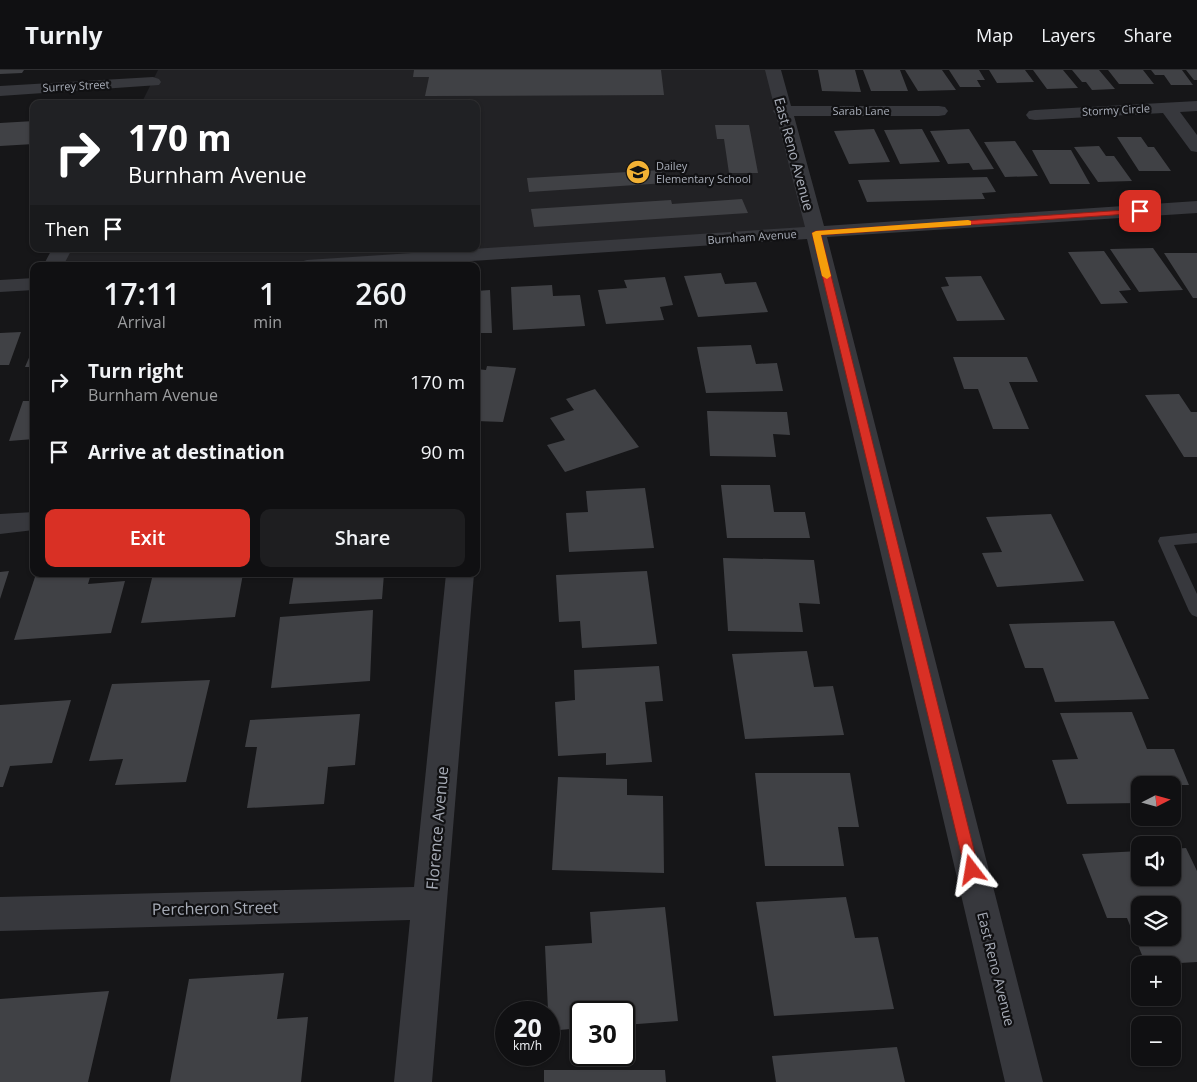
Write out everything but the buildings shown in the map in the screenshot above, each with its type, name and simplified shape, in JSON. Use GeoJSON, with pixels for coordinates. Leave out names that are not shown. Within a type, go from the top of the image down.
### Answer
{"type":"FeatureCollection","features":[{"type":"Feature","properties":{"kind":"street","name":"East Reno Avenue"},"geometry":{"type":"LineString","coordinates":[[771,70],[816,233],[1024,1082]]}},
{"type":"Feature","properties":{"kind":"street","name":"Surrey Street"},"geometry":{"type":"LineString","coordinates":[[0,90],[152,83]]}},
{"type":"Feature","properties":{"kind":"street","name":"Stormy Circle"},"geometry":{"type":"LineString","coordinates":[[1035,115],[1197,106]]}},
{"type":"Feature","properties":{"kind":"street"},"geometry":{"type":"LineString","coordinates":[[1168,108],[1197,147]]}},
{"type":"Feature","properties":{"kind":"street","name":"Sarab Lane"},"geometry":{"type":"LineString","coordinates":[[782,111],[939,110]]}},
{"type":"Feature","properties":{"kind":"street","name":"Burnham Avenue"},"geometry":{"type":"LineString","coordinates":[[369,262],[1197,208]]}},
{"type":"Feature","properties":{"kind":"street"},"geometry":{"type":"LineString","coordinates":[[0,286],[30,284]]}},
{"type":"Feature","properties":{"kind":"street"},"geometry":{"type":"LineString","coordinates":[[0,524],[30,521]]}},
{"type":"Feature","properties":{"kind":"street","name":"Florence Avenue"},"geometry":{"type":"LineString","coordinates":[[413,1082],[460,577]]}},
{"type":"Feature","properties":{"kind":"street","name":"Percheron Street"},"geometry":{"type":"LineString","coordinates":[[0,914],[430,903]]}},
{"type":"Feature","properties":{"kind":"lane"},"geometry":{"type":"LineString","coordinates":[[1197,538],[1164,541],[1197,611]]}},
{"type":"Feature","properties":{"kind":"shaded area","name":"Dailey Elementary School"},"geometry":{"type":"Polygon","coordinates":[[[158,70],[773,70],[816,233],[369,262],[55,262],[60,252],[480,252],[480,100],[143,100],[158,70]]]}},
{"type":"Feature","properties":{"kind":"slow traffic"},"geometry":{"type":"LineString","coordinates":[[827,276],[816,233],[968,223]]}},
{"type":"Feature","properties":{"kind":"place","name":"Dailey Elementary School"},"geometry":{"type":"Point","coordinates":[638,172]}},
{"type":"Feature","properties":{"kind":"route"},"geometry":{"type":"LineString","coordinates":[[972,870],[816,233],[1140,211]]}}]}
